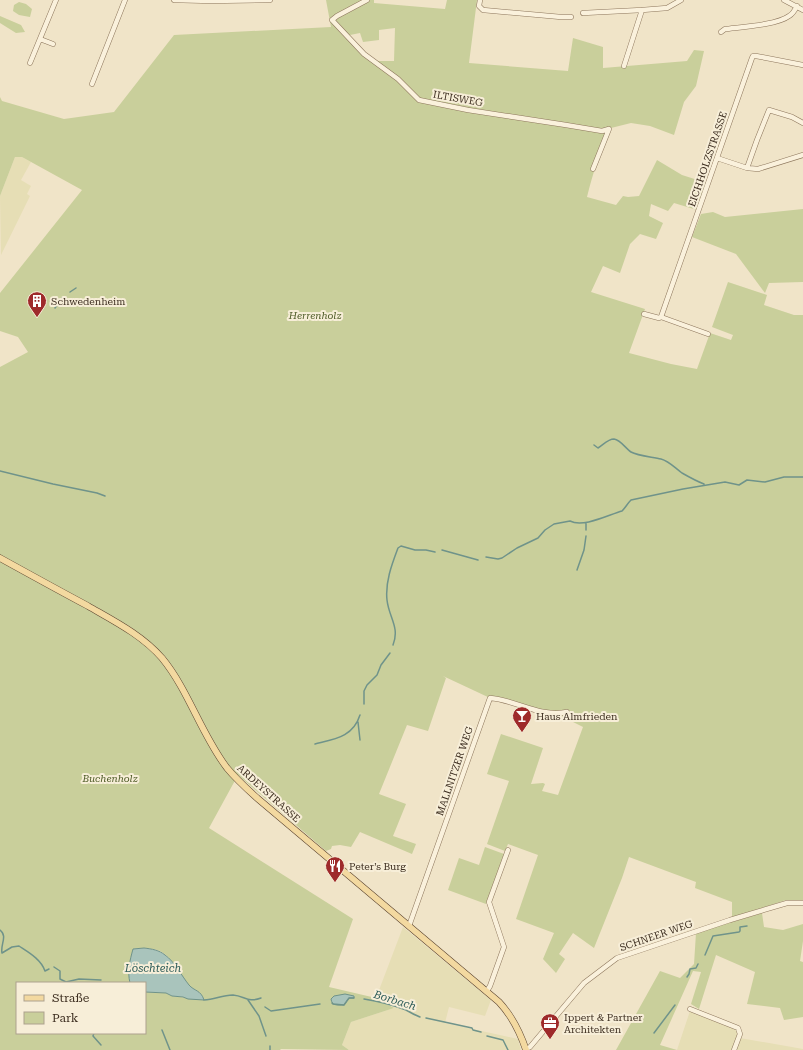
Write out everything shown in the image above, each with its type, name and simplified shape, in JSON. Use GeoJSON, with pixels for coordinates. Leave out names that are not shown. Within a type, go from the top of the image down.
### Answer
{"type":"FeatureCollection","features":[{"type":"Feature","properties":{"kind":"main road","name":"ARDEYSTRASSE"},"geometry":{"type":"LineString","coordinates":[[0,558],[144,640],[162,658],[175,677],[212,744],[226,767],[238,781],[499,1002],[510,1016],[527,1049]]}},
{"type":"Feature","properties":{"kind":"street"},"geometry":{"type":"LineString","coordinates":[[30,63],[56,0]]}},
{"type":"Feature","properties":{"kind":"street"},"geometry":{"type":"LineString","coordinates":[[92,84],[125,0]]}},
{"type":"Feature","properties":{"kind":"street"},"geometry":{"type":"LineString","coordinates":[[174,0],[270,0]]}},
{"type":"Feature","properties":{"kind":"street","name":"ILTISWEG"},"geometry":{"type":"LineString","coordinates":[[367,0],[332,20],[364,54],[398,79],[419,100],[468,110],[602,131],[609,129],[593,169]]}},
{"type":"Feature","properties":{"kind":"street"},"geometry":{"type":"LineString","coordinates":[[480,0],[479,6],[483,10],[571,17]]}},
{"type":"Feature","properties":{"kind":"street"},"geometry":{"type":"LineString","coordinates":[[583,13],[667,8],[681,0]]}},
{"type":"Feature","properties":{"kind":"street"},"geometry":{"type":"LineString","coordinates":[[784,0],[803,10]]}},
{"type":"Feature","properties":{"kind":"street"},"geometry":{"type":"LineString","coordinates":[[721,32],[725,29],[777,21],[788,17],[793,13],[797,6]]}},
{"type":"Feature","properties":{"kind":"street"},"geometry":{"type":"LineString","coordinates":[[624,66],[642,10]]}},
{"type":"Feature","properties":{"kind":"street"},"geometry":{"type":"LineString","coordinates":[[40,39],[53,44]]}},
{"type":"Feature","properties":{"kind":"street","name":"EICHHOLZSTRASSE"},"geometry":{"type":"LineString","coordinates":[[661,317],[753,56],[803,65]]}},
{"type":"Feature","properties":{"kind":"street"},"geometry":{"type":"LineString","coordinates":[[747,168],[756,140],[769,110],[792,117],[803,124]]}},
{"type":"Feature","properties":{"kind":"street"},"geometry":{"type":"LineString","coordinates":[[717,158],[747,168],[758,169],[803,154]]}},
{"type":"Feature","properties":{"kind":"street"},"geometry":{"type":"LineString","coordinates":[[644,314],[659,318],[661,317],[708,334]]}},
{"type":"Feature","properties":{"kind":"street","name":"MALLNITZER WEG"},"geometry":{"type":"LineString","coordinates":[[409,926],[490,698],[503,699],[544,712],[557,714],[567,712]]}},
{"type":"Feature","properties":{"kind":"street"},"geometry":{"type":"LineString","coordinates":[[486,991],[490,986],[504,947],[491,908],[490,898],[508,850]]}},
{"type":"Feature","properties":{"kind":"street","name":"SCHNEER WEG"},"geometry":{"type":"LineString","coordinates":[[527,1049],[584,983],[617,958],[787,903],[803,903]]}},
{"type":"Feature","properties":{"kind":"street"},"geometry":{"type":"LineString","coordinates":[[690,1009],[738,1028],[740,1034],[734,1050]]}},
{"type":"Feature","properties":{"kind":"street"},"geometry":{"type":"LineString","coordinates":[[527,1049],[534,1050]]}},
{"type":"Feature","properties":{"kind":"shaded area"},"geometry":{"type":"Polygon","coordinates":[[[15,157],[22,157],[31,162],[21,180],[31,186],[27,194],[30,196],[1,255],[0,196],[15,157]]]}},
{"type":"Feature","properties":{"kind":"shaded area"},"geometry":{"type":"Polygon","coordinates":[[[403,927],[491,1000],[485,1016],[449,1007],[445,1023],[518,1039],[521,1050],[349,1050],[342,1045],[351,1022],[394,1008],[376,998],[403,927]]]}},
{"type":"Feature","properties":{"kind":"shaded area"},"geometry":{"type":"Polygon","coordinates":[[[690,1011],[738,1029],[740,1038],[803,1050],[677,1050],[690,1011]]]}},
{"type":"Feature","properties":{"kind":"green space","name":"Herrenholz"},"geometry":{"type":"Polygon","coordinates":[[[326,0],[374,0],[374,3],[445,9],[447,0],[477,0],[469,63],[568,71],[573,38],[603,47],[603,68],[687,61],[694,50],[704,51],[696,86],[684,102],[674,135],[650,126],[631,123],[611,128],[597,162],[587,197],[616,205],[623,196],[639,196],[657,160],[682,175],[707,183],[697,210],[674,203],[668,211],[651,204],[649,216],[663,223],[656,239],[640,234],[630,244],[620,273],[603,266],[591,292],[645,309],[629,353],[697,369],[710,333],[731,340],[733,335],[712,327],[728,282],[767,295],[764,305],[794,315],[803,315],[803,900],[786,900],[732,918],[732,902],[695,888],[696,882],[629,857],[594,948],[573,933],[559,954],[565,959],[556,973],[543,959],[554,933],[516,919],[538,855],[508,844],[505,851],[487,844],[509,781],[487,774],[501,734],[543,748],[531,784],[543,783],[545,784],[542,791],[558,795],[583,727],[557,714],[490,698],[443,676],[446,678],[428,731],[407,725],[379,794],[406,804],[393,836],[416,844],[412,854],[360,832],[351,847],[340,845],[332,846],[331,849],[326,851],[238,775],[209,828],[353,919],[329,987],[376,998],[394,1008],[351,1022],[342,1045],[349,1050],[0,1050],[0,367],[28,352],[18,337],[0,331],[0,293],[82,190],[22,157],[15,157],[0,196],[0,97],[2,101],[64,119],[114,112],[174,35],[331,27],[326,0]],[[395,28],[379,30],[379,40],[363,42],[360,33],[345,36],[372,61],[394,61],[395,28]]]}},
{"type":"Feature","properties":{"kind":"green space"},"geometry":{"type":"Polygon","coordinates":[[[19,2],[26,4],[32,9],[30,17],[19,15],[13,11],[14,5],[19,2]]]}},
{"type":"Feature","properties":{"kind":"green space"},"geometry":{"type":"Polygon","coordinates":[[[0,16],[21,25],[25,32],[16,33],[0,23],[0,16]]]}},
{"type":"Feature","properties":{"kind":"green space"},"geometry":{"type":"Polygon","coordinates":[[[803,209],[803,282],[769,283],[765,293],[736,254],[692,237],[701,214],[713,212],[725,217],[803,209]]]}},
{"type":"Feature","properties":{"kind":"green space"},"geometry":{"type":"Polygon","coordinates":[[[485,847],[504,854],[486,904],[448,890],[459,858],[479,865],[485,847]]]}},
{"type":"Feature","properties":{"kind":"green space"},"geometry":{"type":"Polygon","coordinates":[[[762,913],[764,927],[783,930],[803,924],[803,941],[800,961],[803,962],[803,1017],[784,1020],[780,1008],[747,1004],[755,972],[716,955],[699,1009],[691,1004],[701,972],[693,971],[660,1045],[677,1050],[616,1050],[660,971],[680,978],[694,964],[696,933],[762,913]]]}},
{"type":"Feature","properties":{"kind":"water","name":"Löschteich"},"geometry":{"type":"Polygon","coordinates":[[[133,949],[153,949],[163,953],[175,965],[189,985],[201,994],[204,1000],[188,999],[172,996],[166,993],[146,992],[146,982],[130,982],[129,970],[133,949]]]}},
{"type":"Feature","properties":{"kind":"water"},"geometry":{"type":"Polygon","coordinates":[[[345,994],[354,996],[354,998],[349,998],[344,1005],[335,1005],[332,1003],[331,999],[334,996],[345,994]]]}},
{"type":"Feature","properties":{"kind":"waterway"},"geometry":{"type":"LineString","coordinates":[[70,292],[76,288]]}},
{"type":"Feature","properties":{"kind":"waterway"},"geometry":{"type":"LineString","coordinates":[[55,308],[62,298]]}},
{"type":"Feature","properties":{"kind":"waterway"},"geometry":{"type":"LineString","coordinates":[[594,445],[598,448],[610,440],[617,440],[631,452],[664,460],[682,473],[704,484]]}},
{"type":"Feature","properties":{"kind":"waterway"},"geometry":{"type":"LineString","coordinates":[[0,471],[105,496]]}},
{"type":"Feature","properties":{"kind":"waterway"},"geometry":{"type":"LineString","coordinates":[[486,557],[498,559],[502,558],[517,548],[538,538],[545,530],[554,524],[570,521],[575,523],[588,522],[622,511],[631,500],[725,482],[739,485],[747,480],[765,482],[784,477],[803,477]]}},
{"type":"Feature","properties":{"kind":"waterway"},"geometry":{"type":"LineString","coordinates":[[586,523],[586,530]]}},
{"type":"Feature","properties":{"kind":"waterway"},"geometry":{"type":"LineString","coordinates":[[577,570],[584,550],[586,536]]}},
{"type":"Feature","properties":{"kind":"waterway"},"geometry":{"type":"LineString","coordinates":[[393,645],[395,639],[395,628],[388,606],[387,587],[393,560],[398,548],[401,546],[415,550],[435,552]]}},
{"type":"Feature","properties":{"kind":"waterway"},"geometry":{"type":"LineString","coordinates":[[442,550],[478,560]]}},
{"type":"Feature","properties":{"kind":"waterway"},"geometry":{"type":"LineString","coordinates":[[364,704],[364,691],[367,685],[377,675],[381,665],[390,653]]}},
{"type":"Feature","properties":{"kind":"waterway"},"geometry":{"type":"LineString","coordinates":[[315,744],[348,733],[353,728],[360,715]]}},
{"type":"Feature","properties":{"kind":"waterway"},"geometry":{"type":"LineString","coordinates":[[358,722],[360,740]]}},
{"type":"Feature","properties":{"kind":"waterway"},"geometry":{"type":"LineString","coordinates":[[705,955],[713,936],[739,932],[740,927],[747,926]]}},
{"type":"Feature","properties":{"kind":"waterway","name":"Borbach"},"geometry":{"type":"LineString","coordinates":[[0,930],[4,938],[2,953],[12,947],[19,946],[37,959],[45,971],[49,969]]}},
{"type":"Feature","properties":{"kind":"waterway"},"geometry":{"type":"LineString","coordinates":[[687,977],[690,969],[696,968],[698,964]]}},
{"type":"Feature","properties":{"kind":"waterway","name":"Borbach"},"geometry":{"type":"LineString","coordinates":[[54,967],[60,971],[60,979],[66,982],[79,979],[101,980]]}},
{"type":"Feature","properties":{"kind":"waterway","name":"Borbach"},"geometry":{"type":"LineString","coordinates":[[204,1000],[233,995],[250,1000],[261,998]]}},
{"type":"Feature","properties":{"kind":"waterway","name":"Borbach"},"geometry":{"type":"LineString","coordinates":[[332,1003],[344,1005],[349,998],[354,998]]}},
{"type":"Feature","properties":{"kind":"waterway","name":"Borbach"},"geometry":{"type":"LineString","coordinates":[[364,999],[396,1006],[420,1017]]}},
{"type":"Feature","properties":{"kind":"waterway"},"geometry":{"type":"LineString","coordinates":[[248,1000],[259,1016],[266,1036]]}},
{"type":"Feature","properties":{"kind":"waterway","name":"Borbach"},"geometry":{"type":"LineString","coordinates":[[265,1007],[271,1011],[320,1004]]}},
{"type":"Feature","properties":{"kind":"waterway"},"geometry":{"type":"LineString","coordinates":[[654,1033],[675,1005]]}},
{"type":"Feature","properties":{"kind":"waterway","name":"Borbach"},"geometry":{"type":"LineString","coordinates":[[426,1018],[472,1028],[473,1030],[481,1032]]}},
{"type":"Feature","properties":{"kind":"waterway"},"geometry":{"type":"LineString","coordinates":[[162,1030],[170,1050]]}},
{"type":"Feature","properties":{"kind":"waterway","name":"Borbach"},"geometry":{"type":"LineString","coordinates":[[94,1034],[93,1036],[101,1045]]}},
{"type":"Feature","properties":{"kind":"waterway","name":"Borbach"},"geometry":{"type":"LineString","coordinates":[[487,1036],[503,1040],[508,1050]]}},
{"type":"Feature","properties":{"kind":"place","name":"Schwedenheim"},"geometry":{"type":"Point","coordinates":[37,318]}},
{"type":"Feature","properties":{"kind":"place","name":"Haus Almfrieden"},"geometry":{"type":"Point","coordinates":[522,733]}},
{"type":"Feature","properties":{"kind":"place","name":"Peter’s Burg"},"geometry":{"type":"Point","coordinates":[335,883]}},
{"type":"Feature","properties":{"kind":"place","name":"Ippert & Partner Architekten"},"geometry":{"type":"Point","coordinates":[550,1040]}},
{"type":"Feature","properties":{"kind":"park label","name":"Buchenholz"},"geometry":{"type":"Point","coordinates":[110,778]}}]}
